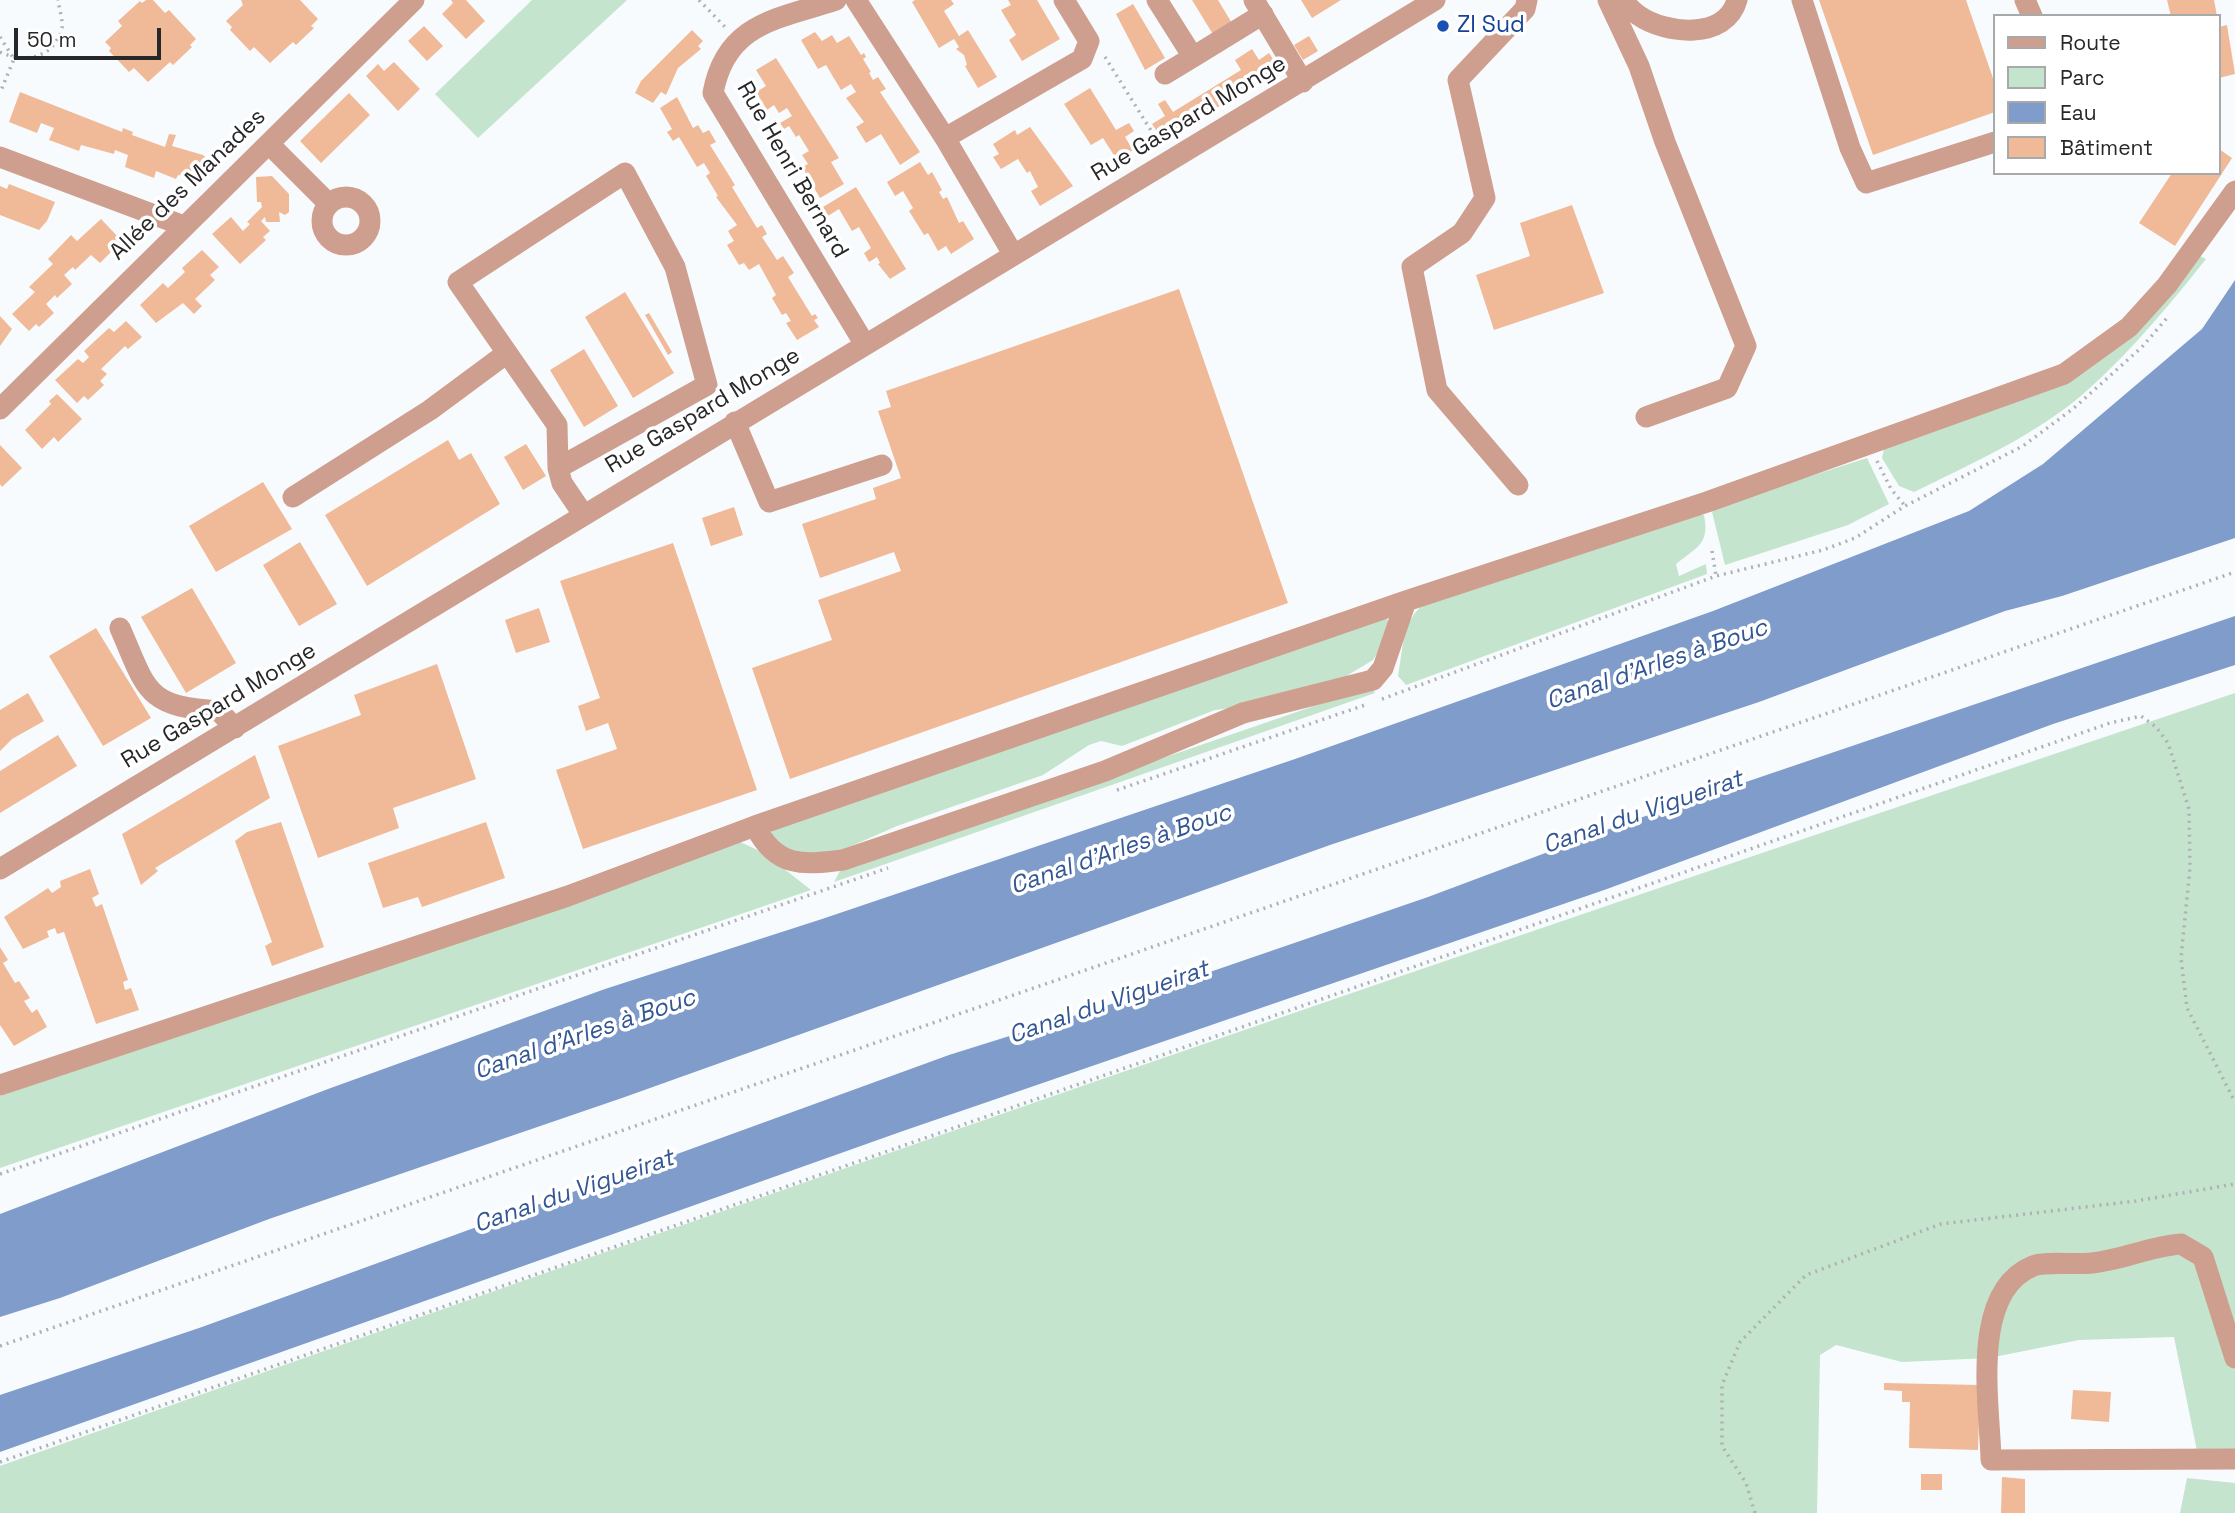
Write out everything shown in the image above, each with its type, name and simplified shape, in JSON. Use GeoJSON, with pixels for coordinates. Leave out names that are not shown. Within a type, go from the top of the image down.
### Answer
{"type":"FeatureCollection","features":[{"type":"Feature","properties":{"kind":"street","name":"Allée des Manades"},"geometry":{"type":"LineString","coordinates":[[0,409],[414,0]]}},
{"type":"Feature","properties":{"kind":"street","name":"Rue Henri Bernard"},"geometry":{"type":"LineString","coordinates":[[836,0],[761,24],[743,34],[716,77],[713,93],[864,344]]}},
{"type":"Feature","properties":{"kind":"street"},"geometry":{"type":"LineString","coordinates":[[856,0],[945,138],[1013,254]]}},
{"type":"Feature","properties":{"kind":"street"},"geometry":{"type":"LineString","coordinates":[[945,138],[1082,59],[1089,41],[1064,0]]}},
{"type":"Feature","properties":{"kind":"street"},"geometry":{"type":"LineString","coordinates":[[1157,0],[1193,57]]}},
{"type":"Feature","properties":{"kind":"street","name":"Rue Gaspard Monge"},"geometry":{"type":"LineString","coordinates":[[0,869],[1435,0]]}},
{"type":"Feature","properties":{"kind":"street"},"geometry":{"type":"LineString","coordinates":[[1518,485],[1437,390],[1412,267],[1462,233],[1485,198],[1458,80],[1525,9],[1527,0]]}},
{"type":"Feature","properties":{"kind":"street"},"geometry":{"type":"LineString","coordinates":[[1608,0],[1639,66],[1665,142],[1746,346],[1727,388],[1646,417]]}},
{"type":"Feature","properties":{"kind":"street"},"geometry":{"type":"LineString","coordinates":[[1622,0],[1640,17],[1684,31],[1714,28],[1735,9],[1737,0]]}},
{"type":"Feature","properties":{"kind":"street"},"geometry":{"type":"LineString","coordinates":[[1802,0],[1850,148],[1866,183],[1994,142]]}},
{"type":"Feature","properties":{"kind":"street"},"geometry":{"type":"LineString","coordinates":[[1165,74],[1193,57],[1259,7],[1303,82]]}},
{"type":"Feature","properties":{"kind":"street"},"geometry":{"type":"LineString","coordinates":[[269,144],[329,204]]}},
{"type":"Feature","properties":{"kind":"street"},"geometry":{"type":"LineString","coordinates":[[0,157],[184,226]]}},
{"type":"Feature","properties":{"kind":"street"},"geometry":{"type":"LineString","coordinates":[[558,468],[706,385],[675,267],[625,173],[458,282],[557,425],[558,468],[562,483],[583,514]]}},
{"type":"Feature","properties":{"kind":"street"},"geometry":{"type":"LineString","coordinates":[[0,1085],[568,896],[755,826],[1406,601],[1707,502],[2064,374],[2130,327],[2167,285],[2235,191]]}},
{"type":"Feature","properties":{"kind":"street"},"geometry":{"type":"LineString","coordinates":[[293,497],[430,410],[507,354]]}},
{"type":"Feature","properties":{"kind":"street"},"geometry":{"type":"LineString","coordinates":[[735,422],[769,502],[882,465]]}},
{"type":"Feature","properties":{"kind":"street"},"geometry":{"type":"LineString","coordinates":[[755,826],[762,840],[775,852],[802,865],[844,860],[1105,771],[1243,713],[1373,680],[1383,668],[1406,601]]}},
{"type":"Feature","properties":{"kind":"street"},"geometry":{"type":"LineString","coordinates":[[120,628],[148,691],[183,709],[219,711],[235,728]]}},
{"type":"Feature","properties":{"kind":"street"},"geometry":{"type":"LineString","coordinates":[[2235,1358],[2203,1257],[2191,1247],[2181,1244],[2095,1263],[2034,1265],[2010,1283],[1996,1302],[1987,1342],[1992,1460],[2235,1459]]}},
{"type":"Feature","properties":{"kind":"path"},"geometry":{"type":"LineString","coordinates":[[0,52],[14,59],[34,59],[51,48],[62,27],[58,0]]}},
{"type":"Feature","properties":{"kind":"path"},"geometry":{"type":"LineString","coordinates":[[699,0],[739,40]]}},
{"type":"Feature","properties":{"kind":"path"},"geometry":{"type":"LineString","coordinates":[[0,37],[14,59]]}},
{"type":"Feature","properties":{"kind":"path"},"geometry":{"type":"LineString","coordinates":[[1089,41],[1111,64],[1170,161]]}},
{"type":"Feature","properties":{"kind":"path"},"geometry":{"type":"LineString","coordinates":[[0,93],[14,59]]}},
{"type":"Feature","properties":{"kind":"path"},"geometry":{"type":"LineString","coordinates":[[1868,443],[1891,489],[1905,506]]}},
{"type":"Feature","properties":{"kind":"path"},"geometry":{"type":"LineString","coordinates":[[1712,551],[1716,576]]}},
{"type":"Feature","properties":{"kind":"path"},"geometry":{"type":"LineString","coordinates":[[0,1346],[2235,572]]}},
{"type":"Feature","properties":{"kind":"path"},"geometry":{"type":"LineString","coordinates":[[0,1462],[1154,1055],[2110,723],[2141,716],[2157,727],[2168,743],[2189,809],[2190,868],[2181,958],[2187,1008],[2235,1102]]}},
{"type":"Feature","properties":{"kind":"path"},"geometry":{"type":"LineString","coordinates":[[1755,1513],[1746,1483],[1722,1446],[1722,1385],[1740,1342],[1806,1275],[1941,1224],[2136,1201],[2235,1184]]}},
{"type":"Feature","properties":{"kind":"green space"},"geometry":{"type":"Polygon","coordinates":[[[532,0],[627,0],[478,138],[435,94],[532,0]]]}},
{"type":"Feature","properties":{"kind":"green space"},"geometry":{"type":"Polygon","coordinates":[[[2194,253],[2206,259],[2128,350],[2076,400],[2018,439],[1914,492],[1899,486],[1882,458],[1884,449],[2060,382],[2194,253]]]}},
{"type":"Feature","properties":{"kind":"green space"},"geometry":{"type":"Polygon","coordinates":[[[1867,458],[1889,504],[1848,525],[1725,565],[1712,512],[1723,504],[1867,458]]]}},
{"type":"Feature","properties":{"kind":"green space"},"geometry":{"type":"Polygon","coordinates":[[[1696,513],[1704,515],[1703,539],[1696,549],[1676,564],[1679,576],[1706,564],[1707,574],[1406,685],[1398,676],[1408,625],[1427,602],[1696,513]]]}},
{"type":"Feature","properties":{"kind":"green space"},"geometry":{"type":"Polygon","coordinates":[[[1387,618],[1391,632],[1373,660],[1343,678],[1263,704],[1215,710],[1122,746],[1101,741],[1089,745],[1043,775],[897,826],[838,852],[802,856],[773,843],[771,832],[780,824],[1387,618]]]}},
{"type":"Feature","properties":{"kind":"green space"},"geometry":{"type":"Polygon","coordinates":[[[1372,686],[1375,693],[834,882],[841,869],[1372,686]]]}},
{"type":"Feature","properties":{"kind":"green space"},"geometry":{"type":"Polygon","coordinates":[[[2235,693],[2235,1452],[2197,1451],[2174,1337],[2079,1340],[1989,1358],[1902,1362],[1836,1345],[1820,1355],[1817,1513],[0,1513],[0,1466],[1116,1074],[2235,693]]]}},
{"type":"Feature","properties":{"kind":"green space"},"geometry":{"type":"Polygon","coordinates":[[[738,841],[764,853],[811,890],[0,1168],[0,1096],[738,841]]]}},
{"type":"Feature","properties":{"kind":"green space"},"geometry":{"type":"Polygon","coordinates":[[[2187,1478],[2235,1483],[2235,1513],[2180,1513],[2187,1478]]]}},
{"type":"Feature","properties":{"kind":"water","name":"Canal d'Arles à Bouc"},"geometry":{"type":"Polygon","coordinates":[[[2235,280],[2235,538],[2062,596],[2005,611],[1759,702],[1330,845],[622,1098],[269,1219],[60,1298],[0,1317],[0,1214],[328,1089],[605,989],[822,919],[1295,759],[1713,611],[1969,511],[2043,464],[2202,329],[2235,280]]]}},
{"type":"Feature","properties":{"kind":"water","name":"Canal du Vigueirat"},"geometry":{"type":"Polygon","coordinates":[[[2235,616],[2235,665],[2053,724],[1607,889],[903,1131],[0,1452],[0,1395],[202,1327],[949,1055],[1175,984],[1428,897],[1628,822],[2235,616]]]}},
{"type":"Feature","properties":{"kind":"building"},"geometry":{"type":"Polygon","coordinates":[[[153,0],[165,13],[169,10],[196,39],[190,45],[192,47],[173,65],[170,62],[148,82],[134,68],[129,72],[109,51],[111,48],[105,42],[122,26],[118,21],[140,1],[142,3],[153,0]]]}},
{"type":"Feature","properties":{"kind":"building"},"geometry":{"type":"Polygon","coordinates":[[[241,0],[300,0],[318,19],[311,26],[314,28],[296,45],[293,42],[270,63],[254,47],[250,51],[230,30],[232,27],[226,21],[243,5],[241,0]]]}},
{"type":"Feature","properties":{"kind":"building"},"geometry":{"type":"Polygon","coordinates":[[[451,0],[466,0],[485,21],[466,39],[442,14],[453,3],[451,0]]]}},
{"type":"Feature","properties":{"kind":"building"},"geometry":{"type":"Polygon","coordinates":[[[951,0],[954,4],[944,11],[959,36],[968,30],[997,77],[978,88],[965,66],[964,55],[956,49],[959,47],[954,39],[939,48],[912,2],[951,0]]]}},
{"type":"Feature","properties":{"kind":"building"},"geometry":{"type":"Polygon","coordinates":[[[1008,0],[1037,0],[1060,39],[1022,61],[1009,40],[1016,35],[1001,10],[1011,5],[1008,0]]]}},
{"type":"Feature","properties":{"kind":"building"},"geometry":{"type":"Polygon","coordinates":[[[1192,0],[1218,0],[1233,25],[1214,36],[1192,0]]]}},
{"type":"Feature","properties":{"kind":"building"},"geometry":{"type":"Polygon","coordinates":[[[1301,0],[1341,0],[1312,18],[1301,0]]]}},
{"type":"Feature","properties":{"kind":"building"},"geometry":{"type":"Polygon","coordinates":[[[1819,0],[1966,0],[1994,81],[1994,112],[1873,155],[1819,0]]]}},
{"type":"Feature","properties":{"kind":"building"},"geometry":{"type":"Polygon","coordinates":[[[2167,0],[2214,0],[2217,14],[2170,14],[2167,0]]]}},
{"type":"Feature","properties":{"kind":"building"},"geometry":{"type":"Polygon","coordinates":[[[1133,4],[1165,58],[1145,70],[1116,14],[1133,4]]]}},
{"type":"Feature","properties":{"kind":"building"},"geometry":{"type":"Polygon","coordinates":[[[2227,25],[2235,74],[2221,78],[2221,26],[2227,25]]]}},
{"type":"Feature","properties":{"kind":"building"},"geometry":{"type":"Polygon","coordinates":[[[424,26],[443,46],[427,61],[408,41],[424,26]]]}},
{"type":"Feature","properties":{"kind":"building"},"geometry":{"type":"Polygon","coordinates":[[[692,30],[703,41],[698,46],[701,49],[678,68],[666,95],[661,92],[653,103],[635,93],[641,81],[692,30]]]}},
{"type":"Feature","properties":{"kind":"building"},"geometry":{"type":"Polygon","coordinates":[[[815,32],[822,41],[832,35],[837,43],[849,36],[861,55],[864,53],[866,57],[863,59],[871,72],[869,73],[873,80],[878,77],[886,89],[880,92],[920,152],[900,165],[881,134],[866,143],[856,127],[864,122],[846,98],[856,92],[851,84],[841,90],[826,65],[818,69],[801,40],[815,32]]]}},
{"type":"Feature","properties":{"kind":"building"},"geometry":{"type":"Polygon","coordinates":[[[1309,36],[1318,51],[1303,60],[1294,45],[1309,36]]]}},
{"type":"Feature","properties":{"kind":"building"},"geometry":{"type":"Polygon","coordinates":[[[1252,49],[1259,60],[1269,53],[1280,70],[1163,140],[1152,124],[1165,116],[1158,104],[1165,100],[1173,112],[1241,70],[1235,60],[1252,49]]]}},
{"type":"Feature","properties":{"kind":"building"},"geometry":{"type":"Polygon","coordinates":[[[776,58],[839,158],[831,162],[844,184],[820,198],[802,167],[808,164],[802,155],[809,151],[799,135],[796,137],[789,126],[784,129],[780,123],[792,116],[787,108],[779,113],[774,105],[767,110],[756,92],[766,86],[756,70],[776,58]]]}},
{"type":"Feature","properties":{"kind":"building"},"geometry":{"type":"Polygon","coordinates":[[[394,62],[420,89],[398,111],[366,76],[378,64],[384,71],[394,62]]]}},
{"type":"Feature","properties":{"kind":"building"},"geometry":{"type":"Polygon","coordinates":[[[1090,88],[1116,130],[1129,123],[1134,131],[1125,137],[1133,150],[1117,160],[1103,138],[1091,145],[1064,104],[1090,88]]]}},
{"type":"Feature","properties":{"kind":"building"},"geometry":{"type":"Polygon","coordinates":[[[20,92],[122,132],[123,128],[133,132],[132,135],[165,147],[169,134],[176,135],[172,146],[203,155],[209,160],[194,177],[178,175],[176,179],[156,171],[154,178],[125,167],[128,155],[115,150],[114,154],[81,145],[79,151],[49,140],[54,128],[41,123],[37,133],[9,122],[20,92]]]}},
{"type":"Feature","properties":{"kind":"building"},"geometry":{"type":"Polygon","coordinates":[[[349,93],[370,115],[321,163],[300,141],[349,93]]]}},
{"type":"Feature","properties":{"kind":"building"},"geometry":{"type":"Polygon","coordinates":[[[677,97],[693,128],[698,125],[703,133],[709,130],[716,142],[710,145],[735,185],[732,187],[757,228],[762,225],[767,234],[762,237],[777,260],[783,256],[794,273],[788,277],[812,316],[815,314],[818,318],[814,320],[819,327],[797,340],[786,323],[791,321],[786,313],[782,315],[772,298],[776,295],[759,264],[749,270],[744,263],[739,265],[727,245],[734,241],[728,231],[737,225],[716,197],[718,196],[706,176],[710,173],[704,163],[697,167],[679,137],[673,141],[667,132],[672,129],[660,108],[677,97]]]}},
{"type":"Feature","properties":{"kind":"building"},"geometry":{"type":"Polygon","coordinates":[[[1030,127],[1073,186],[1040,206],[1031,191],[1038,187],[1030,171],[1027,173],[1018,159],[1001,169],[993,157],[999,154],[993,144],[1015,130],[1017,135],[1030,127]]]}},
{"type":"Feature","properties":{"kind":"building"},"geometry":{"type":"Polygon","coordinates":[[[2221,150],[2232,158],[2221,175],[2221,150]]]}},
{"type":"Feature","properties":{"kind":"building"},"geometry":{"type":"Polygon","coordinates":[[[920,162],[928,175],[932,172],[942,190],[939,192],[943,199],[947,197],[959,223],[963,221],[974,239],[951,254],[946,246],[938,251],[928,233],[924,235],[909,211],[913,208],[903,191],[895,196],[887,182],[920,162]]]}},
{"type":"Feature","properties":{"kind":"building"},"geometry":{"type":"Polygon","coordinates":[[[2171,175],[2221,175],[2175,246],[2139,223],[2171,175]]]}},
{"type":"Feature","properties":{"kind":"building"},"geometry":{"type":"Polygon","coordinates":[[[272,176],[289,194],[289,212],[285,215],[279,212],[280,222],[266,222],[265,217],[261,221],[270,231],[263,237],[266,240],[240,264],[212,234],[231,217],[243,231],[250,224],[247,222],[262,207],[261,202],[257,202],[256,177],[272,176]]]}},
{"type":"Feature","properties":{"kind":"building"},"geometry":{"type":"Polygon","coordinates":[[[9,184],[55,202],[47,221],[39,230],[0,215],[0,186],[7,189],[9,184]]]}},
{"type":"Feature","properties":{"kind":"building"},"geometry":{"type":"Polygon","coordinates":[[[856,187],[906,269],[890,279],[878,264],[880,263],[877,257],[869,262],[864,253],[871,248],[859,227],[852,231],[839,209],[828,216],[823,207],[856,187]]]}},
{"type":"Feature","properties":{"kind":"building"},"geometry":{"type":"Polygon","coordinates":[[[1572,205],[1604,293],[1494,330],[1476,275],[1530,256],[1520,223],[1572,205]]]}},
{"type":"Feature","properties":{"kind":"building"},"geometry":{"type":"Polygon","coordinates":[[[101,219],[122,241],[100,263],[91,255],[75,270],[73,267],[64,275],[72,284],[46,304],[54,313],[39,327],[36,324],[29,331],[12,314],[35,292],[29,287],[53,264],[48,259],[71,235],[77,241],[101,219]]]}},
{"type":"Feature","properties":{"kind":"building"},"geometry":{"type":"Polygon","coordinates":[[[202,250],[219,267],[210,275],[215,280],[195,299],[202,306],[194,314],[183,303],[156,323],[140,305],[163,283],[168,288],[185,272],[182,268],[202,250]]]}},
{"type":"Feature","properties":{"kind":"building"},"geometry":{"type":"Polygon","coordinates":[[[1179,289],[1288,603],[790,779],[752,668],[832,640],[818,600],[901,571],[894,552],[820,578],[802,524],[876,499],[873,488],[901,478],[878,411],[891,407],[886,391],[1179,289]]]}},
{"type":"Feature","properties":{"kind":"building"},"geometry":{"type":"Polygon","coordinates":[[[625,292],[674,373],[633,398],[585,317],[625,292]]]}},
{"type":"Feature","properties":{"kind":"building"},"geometry":{"type":"Polygon","coordinates":[[[649,313],[672,352],[668,355],[645,315],[649,313]]]}},
{"type":"Feature","properties":{"kind":"building"},"geometry":{"type":"Polygon","coordinates":[[[0,316],[12,329],[0,346],[0,316]]]}},
{"type":"Feature","properties":{"kind":"building"},"geometry":{"type":"Polygon","coordinates":[[[126,321],[142,337],[128,349],[125,346],[101,369],[107,374],[100,381],[104,385],[88,400],[84,396],[77,403],[55,380],[78,359],[83,363],[89,357],[84,351],[109,328],[114,332],[126,321]]]}},
{"type":"Feature","properties":{"kind":"building"},"geometry":{"type":"Polygon","coordinates":[[[584,349],[618,406],[584,427],[550,370],[584,349]]]}},
{"type":"Feature","properties":{"kind":"building"},"geometry":{"type":"Polygon","coordinates":[[[57,394],[82,419],[58,442],[54,437],[42,449],[25,430],[51,404],[49,401],[57,394]]]}},
{"type":"Feature","properties":{"kind":"building"},"geometry":{"type":"Polygon","coordinates":[[[448,440],[459,460],[471,453],[500,504],[367,586],[325,515],[448,440]]]}},
{"type":"Feature","properties":{"kind":"building"},"geometry":{"type":"Polygon","coordinates":[[[526,444],[546,476],[523,490],[504,457],[526,444]]]}},
{"type":"Feature","properties":{"kind":"building"},"geometry":{"type":"Polygon","coordinates":[[[0,445],[22,468],[2,487],[0,484],[0,445]]]}},
{"type":"Feature","properties":{"kind":"building"},"geometry":{"type":"Polygon","coordinates":[[[263,482],[292,529],[216,572],[189,526],[263,482]]]}},
{"type":"Feature","properties":{"kind":"building"},"geometry":{"type":"Polygon","coordinates":[[[734,507],[743,535],[711,546],[702,518],[734,507]]]}},
{"type":"Feature","properties":{"kind":"building"},"geometry":{"type":"Polygon","coordinates":[[[300,542],[337,604],[299,626],[263,565],[300,542]]]}},
{"type":"Feature","properties":{"kind":"building"},"geometry":{"type":"Polygon","coordinates":[[[673,543],[757,790],[583,849],[556,770],[617,749],[608,723],[586,731],[578,706],[600,698],[560,581],[673,543]]]}},
{"type":"Feature","properties":{"kind":"building"},"geometry":{"type":"Polygon","coordinates":[[[192,588],[236,663],[186,693],[141,617],[192,588]]]}},
{"type":"Feature","properties":{"kind":"building"},"geometry":{"type":"Polygon","coordinates":[[[539,608],[550,642],[516,653],[505,620],[539,608]]]}},
{"type":"Feature","properties":{"kind":"building"},"geometry":{"type":"Polygon","coordinates":[[[96,628],[151,718],[103,746],[49,656],[96,628]]]}},
{"type":"Feature","properties":{"kind":"building"},"geometry":{"type":"Polygon","coordinates":[[[437,664],[476,779],[393,808],[399,828],[318,858],[278,746],[361,715],[354,695],[437,664]]]}},
{"type":"Feature","properties":{"kind":"building"},"geometry":{"type":"Polygon","coordinates":[[[28,693],[44,721],[12,739],[0,751],[0,710],[28,693]]]}},
{"type":"Feature","properties":{"kind":"building"},"geometry":{"type":"Polygon","coordinates":[[[58,735],[77,766],[0,813],[0,771],[58,735]]]}},
{"type":"Feature","properties":{"kind":"building"},"geometry":{"type":"Polygon","coordinates":[[[255,755],[270,798],[155,868],[158,871],[141,885],[122,834],[255,755]]]}},
{"type":"Feature","properties":{"kind":"building"},"geometry":{"type":"Polygon","coordinates":[[[281,822],[324,947],[272,966],[265,946],[272,942],[235,841],[247,832],[281,822]]]}},
{"type":"Feature","properties":{"kind":"building"},"geometry":{"type":"Polygon","coordinates":[[[486,822],[505,878],[422,907],[418,897],[383,908],[368,863],[486,822]]]}},
{"type":"Feature","properties":{"kind":"building"},"geometry":{"type":"Polygon","coordinates":[[[90,869],[99,894],[92,898],[96,907],[102,904],[128,980],[123,982],[125,990],[131,988],[139,1010],[96,1024],[64,932],[57,934],[55,928],[47,931],[49,937],[23,949],[4,917],[48,888],[52,893],[61,887],[60,881],[90,869]]]}},
{"type":"Feature","properties":{"kind":"building"},"geometry":{"type":"Polygon","coordinates":[[[0,947],[8,960],[3,963],[15,983],[19,981],[30,998],[24,1001],[32,1013],[37,1009],[47,1027],[14,1046],[0,1025],[0,947]]]}},
{"type":"Feature","properties":{"kind":"building"},"geometry":{"type":"Polygon","coordinates":[[[1884,1383],[1980,1385],[1978,1450],[1909,1448],[1910,1402],[1902,1402],[1902,1391],[1884,1390],[1884,1383]]]}},
{"type":"Feature","properties":{"kind":"building"},"geometry":{"type":"Polygon","coordinates":[[[2073,1390],[2111,1392],[2109,1422],[2071,1419],[2073,1390]]]}},
{"type":"Feature","properties":{"kind":"building"},"geometry":{"type":"Polygon","coordinates":[[[1921,1474],[1942,1474],[1942,1490],[1921,1490],[1921,1474]]]}},
{"type":"Feature","properties":{"kind":"building"},"geometry":{"type":"Polygon","coordinates":[[[2002,1477],[2025,1479],[2025,1513],[2001,1513],[2002,1477]]]}},
{"type":"Feature","properties":{"kind":"place","name":"ZI Sud"},"geometry":{"type":"Point","coordinates":[1443,26]}}]}
